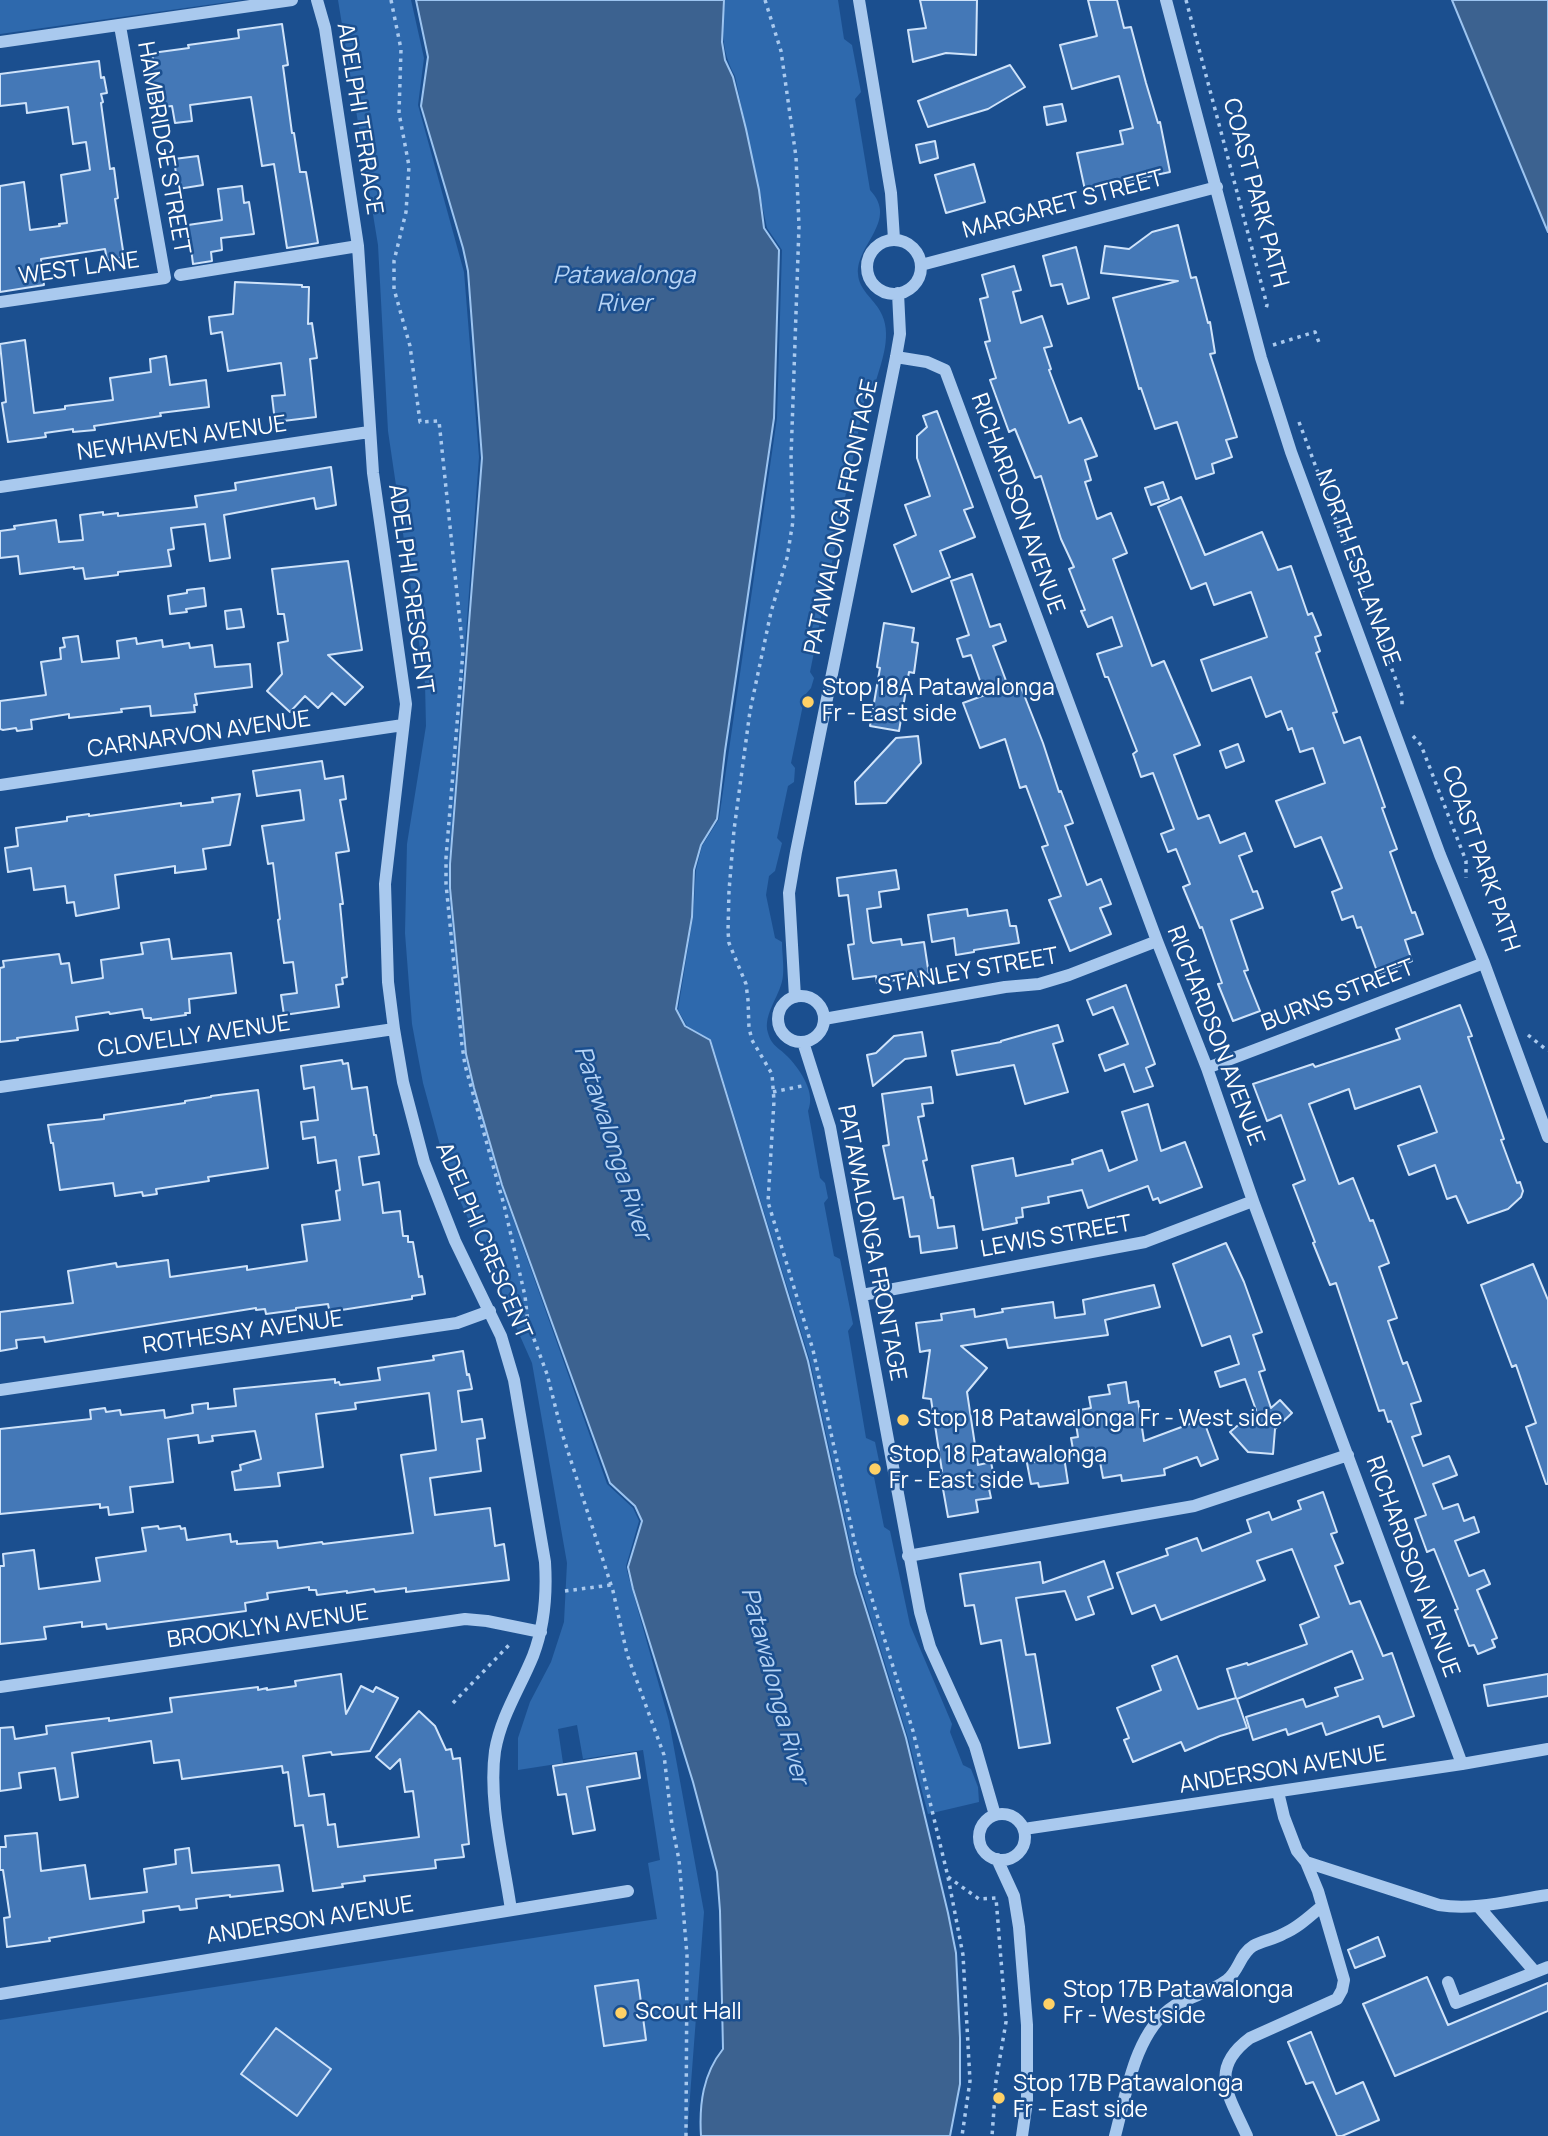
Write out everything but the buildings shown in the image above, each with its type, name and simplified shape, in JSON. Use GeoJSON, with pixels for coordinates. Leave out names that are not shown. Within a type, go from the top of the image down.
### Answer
{"type":"FeatureCollection","features":[{"type":"Feature","properties":{"kind":"street"},"geometry":{"type":"LineString","coordinates":[[0,42],[292,0]]}},
{"type":"Feature","properties":{"kind":"street","name":"ADELPHI TERRACE"},"geometry":{"type":"LineString","coordinates":[[317,0],[325,28],[358,246]]}},
{"type":"Feature","properties":{"kind":"street"},"geometry":{"type":"LineString","coordinates":[[859,0],[891,193],[894,239]]}},
{"type":"Feature","properties":{"kind":"street","name":"NORTH ESPLANADE"},"geometry":{"type":"LineString","coordinates":[[1166,0],[1261,358],[1291,452],[1548,1137]]}},
{"type":"Feature","properties":{"kind":"street","name":"HAMBRIDGE STREET"},"geometry":{"type":"LineString","coordinates":[[120,26],[165,278]]}},
{"type":"Feature","properties":{"kind":"street","name":"MARGARET STREET"},"geometry":{"type":"LineString","coordinates":[[921,265],[1217,187]]}},
{"type":"Feature","properties":{"kind":"street"},"geometry":{"type":"LineString","coordinates":[[894,239],[909,244],[919,257],[921,265],[913,286],[898,293],[889,293],[874,285],[866,269],[871,252],[885,241],[894,239]]}},
{"type":"Feature","properties":{"kind":"street"},"geometry":{"type":"LineString","coordinates":[[180,275],[358,246]]}},
{"type":"Feature","properties":{"kind":"street","name":"ADELPHI CRESCENT"},"geometry":{"type":"LineString","coordinates":[[358,246],[373,473],[406,704],[385,884],[388,982],[394,1029],[403,1082],[425,1162],[455,1241],[505,1346],[514,1380],[545,1562],[546,1589],[541,1632],[533,1657],[501,1726],[495,1751],[495,1806],[511,1910]]}},
{"type":"Feature","properties":{"kind":"street","name":"WEST LANE"},"geometry":{"type":"LineString","coordinates":[[0,302],[165,278]]}},
{"type":"Feature","properties":{"kind":"street","name":"PATAWALONGA FRONTAGE"},"geometry":{"type":"LineString","coordinates":[[795,997],[789,893],[897,357],[900,334],[898,293]]}},
{"type":"Feature","properties":{"kind":"street","name":"RICHARDSON AVENUE"},"geometry":{"type":"LineString","coordinates":[[897,357],[927,362],[945,370],[1157,941],[1207,1068],[1253,1201],[1462,1764]]}},
{"type":"Feature","properties":{"kind":"street","name":"NEWHAVEN AVENUE"},"geometry":{"type":"LineString","coordinates":[[0,487],[369,432]]}},
{"type":"Feature","properties":{"kind":"street","name":"CARNARVON AVENUE"},"geometry":{"type":"LineString","coordinates":[[0,785],[403,725]]}},
{"type":"Feature","properties":{"kind":"street","name":"STANLEY STREET"},"geometry":{"type":"LineString","coordinates":[[824,1019],[1005,987],[1039,984],[1157,941]]}},
{"type":"Feature","properties":{"kind":"street","name":"BURNS STREET"},"geometry":{"type":"LineString","coordinates":[[1207,1068],[1484,963]]}},
{"type":"Feature","properties":{"kind":"street"},"geometry":{"type":"LineString","coordinates":[[795,997],[815,1001],[823,1012],[824,1026],[816,1037],[803,1042],[796,1042],[784,1035],[778,1023],[778,1016],[784,1004],[795,997]]}},
{"type":"Feature","properties":{"kind":"street","name":"CLOVELLY AVENUE"},"geometry":{"type":"LineString","coordinates":[[0,1087],[394,1029]]}},
{"type":"Feature","properties":{"kind":"street","name":"PATAWALONGA FRONTAGE"},"geometry":{"type":"LineString","coordinates":[[803,1042],[830,1127],[919,1612],[930,1647],[975,1746],[995,1815]]}},
{"type":"Feature","properties":{"kind":"street","name":"LEWIS STREET"},"geometry":{"type":"LineString","coordinates":[[862,1295],[1145,1242],[1253,1201]]}},
{"type":"Feature","properties":{"kind":"street","name":"ROTHESAY AVENUE"},"geometry":{"type":"LineString","coordinates":[[0,1390],[457,1323],[490,1311]]}},
{"type":"Feature","properties":{"kind":"street"},"geometry":{"type":"LineString","coordinates":[[908,1556],[1194,1506],[1348,1455]]}},
{"type":"Feature","properties":{"kind":"street","name":"BROOKLYN AVENUE"},"geometry":{"type":"LineString","coordinates":[[0,1687],[465,1619],[487,1620],[541,1632]]}},
{"type":"Feature","properties":{"kind":"street","name":"ANDERSON AVENUE"},"geometry":{"type":"LineString","coordinates":[[1024,1829],[1548,1749]]}},
{"type":"Feature","properties":{"kind":"street"},"geometry":{"type":"LineString","coordinates":[[1247,2136],[1224,2080],[1230,2057],[1250,2038],[1337,1999],[1344,1980],[1322,1906],[1306,1862],[1297,1851],[1278,1792]]}},
{"type":"Feature","properties":{"kind":"street"},"geometry":{"type":"LineString","coordinates":[[995,1815],[1010,1815],[1017,1819],[1024,1829],[1025,1839],[1018,1854],[1007,1860],[998,1859],[984,1850],[980,1843],[982,1826],[995,1815]]}},
{"type":"Feature","properties":{"kind":"street"},"geometry":{"type":"LineString","coordinates":[[998,1859],[1014,1896],[1019,1927],[1027,2025],[1027,2101],[1022,2136]]}},
{"type":"Feature","properties":{"kind":"street"},"geometry":{"type":"LineString","coordinates":[[1306,1862],[1439,1905],[1467,1908],[1548,1895]]}},
{"type":"Feature","properties":{"kind":"street","name":"ANDERSON AVENUE"},"geometry":{"type":"LineString","coordinates":[[0,1994],[628,1891]]}},
{"type":"Feature","properties":{"kind":"street"},"geometry":{"type":"LineString","coordinates":[[1115,2136],[1140,2049],[1160,2018],[1173,2007],[1217,1987],[1231,1977],[1243,1955],[1253,1946],[1286,1933],[1322,1906]]}},
{"type":"Feature","properties":{"kind":"street"},"geometry":{"type":"LineString","coordinates":[[1448,1982],[1457,2003],[1542,1970],[1478,1906]]}},
{"type":"Feature","properties":{"kind":"path"},"geometry":{"type":"LineString","coordinates":[[391,0],[401,49],[399,113],[409,166],[406,212],[394,261],[394,289],[410,346],[420,422],[439,421],[463,651],[446,858],[446,884],[462,1045],[465,1065],[504,1205],[525,1296],[528,1323],[547,1374],[562,1433],[611,1585],[627,1654],[664,1755],[679,1860],[688,1978],[686,2136]]}},
{"type":"Feature","properties":{"kind":"path","name":"COAST PARK PATH"},"geometry":{"type":"LineString","coordinates":[[1186,0],[1267,305],[1264,315]]}},
{"type":"Feature","properties":{"kind":"path"},"geometry":{"type":"LineString","coordinates":[[1267,347],[1315,332],[1320,345]]}},
{"type":"Feature","properties":{"kind":"path"},"geometry":{"type":"LineString","coordinates":[[1298,419],[1402,696],[1402,714]]}},
{"type":"Feature","properties":{"kind":"path","name":"COAST PARK PATH"},"geometry":{"type":"LineString","coordinates":[[1409,732],[1421,745],[1466,861],[1466,887]]}},
{"type":"Feature","properties":{"kind":"path"},"geometry":{"type":"LineString","coordinates":[[1531,1046],[1526,1034],[1548,1051]]}},
{"type":"Feature","properties":{"kind":"path"},"geometry":{"type":"LineString","coordinates":[[773,1092],[805,1085]]}},
{"type":"Feature","properties":{"kind":"path"},"geometry":{"type":"LineString","coordinates":[[565,1591],[611,1585]]}},
{"type":"Feature","properties":{"kind":"path"},"geometry":{"type":"LineString","coordinates":[[453,1703],[510,1644]]}},
{"type":"Feature","properties":{"kind":"path"},"geometry":{"type":"LineString","coordinates":[[962,2136],[970,2081],[966,1982],[948,1877],[979,1899],[996,1898],[1006,2022],[996,2081],[992,2136]]}},
{"type":"Feature","properties":{"kind":"shaded area"},"geometry":{"type":"Polygon","coordinates":[[[0,0],[242,0],[0,34],[0,0]]]}},
{"type":"Feature","properties":{"kind":"shaded area"},"geometry":{"type":"Polygon","coordinates":[[[338,0],[411,0],[424,58],[418,105],[464,272],[479,457],[449,888],[465,1054],[501,1185],[607,1484],[633,1508],[639,1521],[626,1566],[669,1721],[704,1912],[687,2136],[0,2136],[0,2020],[657,1919],[648,1863],[660,1860],[643,1750],[583,1759],[577,1725],[558,1729],[563,1763],[518,1770],[518,1738],[530,1702],[551,1662],[564,1622],[567,1563],[532,1363],[447,1171],[423,1083],[412,1024],[405,933],[407,844],[426,726],[425,683],[388,431],[378,245],[338,0]]]}},
{"type":"Feature","properties":{"kind":"shaded area"},"geometry":{"type":"Polygon","coordinates":[[[725,0],[838,0],[844,39],[852,45],[861,92],[855,99],[870,190],[878,201],[880,212],[859,263],[858,274],[861,285],[884,320],[885,347],[875,384],[867,388],[810,672],[814,678],[805,695],[791,763],[795,768],[794,782],[788,786],[777,838],[782,843],[775,871],[769,876],[766,895],[775,938],[782,942],[783,971],[782,982],[767,1026],[772,1041],[798,1069],[809,1090],[808,1111],[820,1178],[825,1183],[828,1198],[824,1203],[834,1256],[840,1259],[853,1324],[848,1331],[866,1438],[875,1442],[879,1461],[872,1467],[884,1527],[890,1531],[910,1625],[952,1724],[950,1732],[963,1765],[971,1769],[978,1787],[979,1802],[928,1814],[908,1738],[856,1570],[810,1361],[711,1040],[687,1026],[678,1010],[693,917],[696,870],[702,846],[719,819],[777,418],[782,250],[767,228],[735,76],[725,48],[725,0]]]}},
{"type":"Feature","properties":{"kind":"water","name":"Patawalonga River"},"geometry":{"type":"Polygon","coordinates":[[[416,0],[724,0],[722,42],[725,60],[733,77],[746,129],[764,228],[779,250],[774,418],[717,819],[701,845],[694,870],[692,917],[676,1009],[685,1026],[710,1040],[808,1361],[855,1574],[906,1738],[956,1953],[960,2084],[950,2136],[701,2136],[704,2090],[711,2069],[723,2049],[717,1872],[693,1782],[628,1567],[642,1521],[635,1506],[610,1483],[502,1185],[466,1054],[450,864],[482,458],[468,271],[421,106],[428,57],[416,0]]]}},
{"type":"Feature","properties":{"kind":"water"},"geometry":{"type":"Polygon","coordinates":[[[1452,0],[1548,0],[1548,232],[1545,225],[1452,0]]]}},
{"type":"Feature","properties":{"kind":"place","name":"Stop 18A Patawalonga Fr - East side"},"geometry":{"type":"Point","coordinates":[808,702]}},
{"type":"Feature","properties":{"kind":"place","name":"Stop 18 Patawalonga Fr - West side"},"geometry":{"type":"Point","coordinates":[903,1420]}},
{"type":"Feature","properties":{"kind":"place","name":"Stop 18 Patawalonga Fr - East side"},"geometry":{"type":"Point","coordinates":[875,1469]}},
{"type":"Feature","properties":{"kind":"place","name":"Stop 17B Patawalonga Fr - West side"},"geometry":{"type":"Point","coordinates":[1049,2004]}},
{"type":"Feature","properties":{"kind":"place","name":"Scout Hall"},"geometry":{"type":"Point","coordinates":[621,2013]}},
{"type":"Feature","properties":{"kind":"place","name":"Stop 17B Patawalonga Fr - East side"},"geometry":{"type":"Point","coordinates":[999,2098]}}]}
